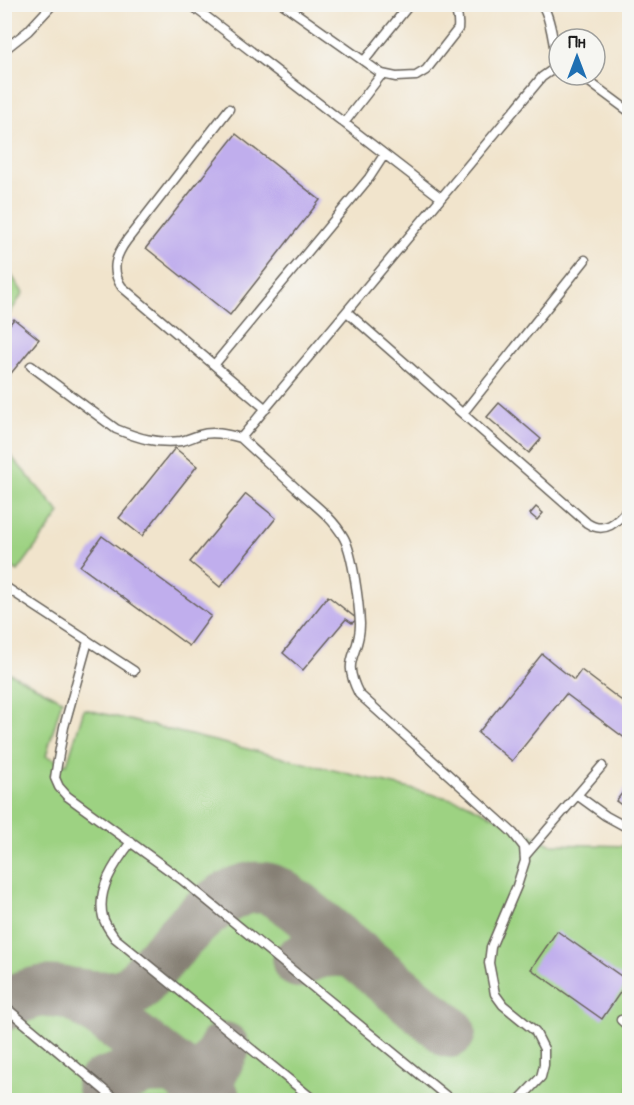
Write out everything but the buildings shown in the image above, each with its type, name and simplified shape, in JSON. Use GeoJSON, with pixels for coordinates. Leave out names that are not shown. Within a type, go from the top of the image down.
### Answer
{"type":"FeatureCollection","features":[{"type":"Feature","properties":{"kind":"lane"},"geometry":{"type":"LineString","coordinates":[[4,50],[28,31],[53,4]]}},
{"type":"Feature","properties":{"kind":"lane"},"geometry":{"type":"LineString","coordinates":[[190,4],[440,197]]}},
{"type":"Feature","properties":{"kind":"lane"},"geometry":{"type":"LineString","coordinates":[[283,4],[382,74],[406,77],[416,76],[426,70],[458,28],[457,6]]}},
{"type":"Feature","properties":{"kind":"lane"},"geometry":{"type":"LineString","coordinates":[[364,62],[410,4]]}},
{"type":"Feature","properties":{"kind":"lane"},"geometry":{"type":"LineString","coordinates":[[541,4],[550,27]]}},
{"type":"Feature","properties":{"kind":"lane"},"geometry":{"type":"LineString","coordinates":[[344,123],[382,74]]}},
{"type":"Feature","properties":{"kind":"lane"},"geometry":{"type":"LineString","coordinates":[[241,438],[440,197],[542,76],[547,74]]}},
{"type":"Feature","properties":{"kind":"lane"},"geometry":{"type":"LineString","coordinates":[[596,87],[630,112]]}},
{"type":"Feature","properties":{"kind":"lane"},"geometry":{"type":"LineString","coordinates":[[229,109],[118,252],[115,261],[116,279],[122,287],[266,408]]}},
{"type":"Feature","properties":{"kind":"lane"},"geometry":{"type":"LineString","coordinates":[[214,365],[369,178],[384,155]]}},
{"type":"Feature","properties":{"kind":"lane"},"geometry":{"type":"LineString","coordinates":[[463,413],[585,260]]}},
{"type":"Feature","properties":{"kind":"lane"},"geometry":{"type":"LineString","coordinates":[[347,312],[594,527],[610,526],[630,507]]}},
{"type":"Feature","properties":{"kind":"lane"},"geometry":{"type":"LineString","coordinates":[[31,366],[116,429],[130,435],[162,442],[180,441],[215,433],[241,438],[329,517],[344,538],[351,560],[358,608],[360,629],[350,666],[351,679],[359,694],[513,834],[524,847],[525,856],[518,886],[491,947],[489,963],[495,994],[503,1005],[535,1031],[544,1049],[541,1077],[519,1101]]}},
{"type":"Feature","properties":{"kind":"lane"},"geometry":{"type":"LineString","coordinates":[[4,586],[134,671]]}},
{"type":"Feature","properties":{"kind":"lane"},"geometry":{"type":"LineString","coordinates":[[88,641],[64,727],[56,778],[59,787],[67,796],[189,885],[451,1101]]}},
{"type":"Feature","properties":{"kind":"lane"},"geometry":{"type":"LineString","coordinates":[[525,856],[602,766]]}},
{"type":"Feature","properties":{"kind":"lane"},"geometry":{"type":"LineString","coordinates":[[577,795],[606,816],[630,829]]}},
{"type":"Feature","properties":{"kind":"lane"},"geometry":{"type":"LineString","coordinates":[[131,842],[113,865],[101,901],[103,919],[115,938],[314,1101]]}},
{"type":"Feature","properties":{"kind":"lane"},"geometry":{"type":"LineString","coordinates":[[4,1006],[116,1101]]}},
{"type":"Feature","properties":{"kind":"lane"},"geometry":{"type":"LineString","coordinates":[[621,1020],[630,1028]]}},
{"type":"Feature","properties":{"kind":"green space"},"geometry":{"type":"Polygon","coordinates":[[[5,265],[23,293],[5,321],[5,265]]]}},
{"type":"Feature","properties":{"kind":"green space"},"geometry":{"type":"Polygon","coordinates":[[[4,448],[60,513],[18,571],[5,563],[4,448]]]}},
{"type":"Feature","properties":{"kind":"green space"},"geometry":{"type":"Polygon","coordinates":[[[4,670],[62,700],[46,756],[67,764],[84,709],[464,802],[550,844],[629,846],[629,1100],[5,1100],[4,670]]]}},
{"type":"Feature","properties":{"kind":"taxiway"},"geometry":{"type":"LineString","coordinates":[[68,993],[112,996],[136,988],[176,940],[211,908],[229,896],[247,889],[264,888],[277,893],[297,906],[450,1032]]}},
{"type":"Feature","properties":{"kind":"taxiway"},"geometry":{"type":"LineString","coordinates":[[298,962],[311,955],[324,952],[353,952]]}},
{"type":"Feature","properties":{"kind":"taxiway"},"geometry":{"type":"LineString","coordinates":[[4,1005],[27,995],[41,992],[66,993],[77,997],[215,1100]]}},
{"type":"Feature","properties":{"kind":"taxiway"},"geometry":{"type":"LineString","coordinates":[[208,1095],[210,1075],[224,1048]]}},
{"type":"Feature","properties":{"kind":"taxiway"},"geometry":{"type":"LineString","coordinates":[[102,1084],[145,1069],[176,1068]]}}]}
